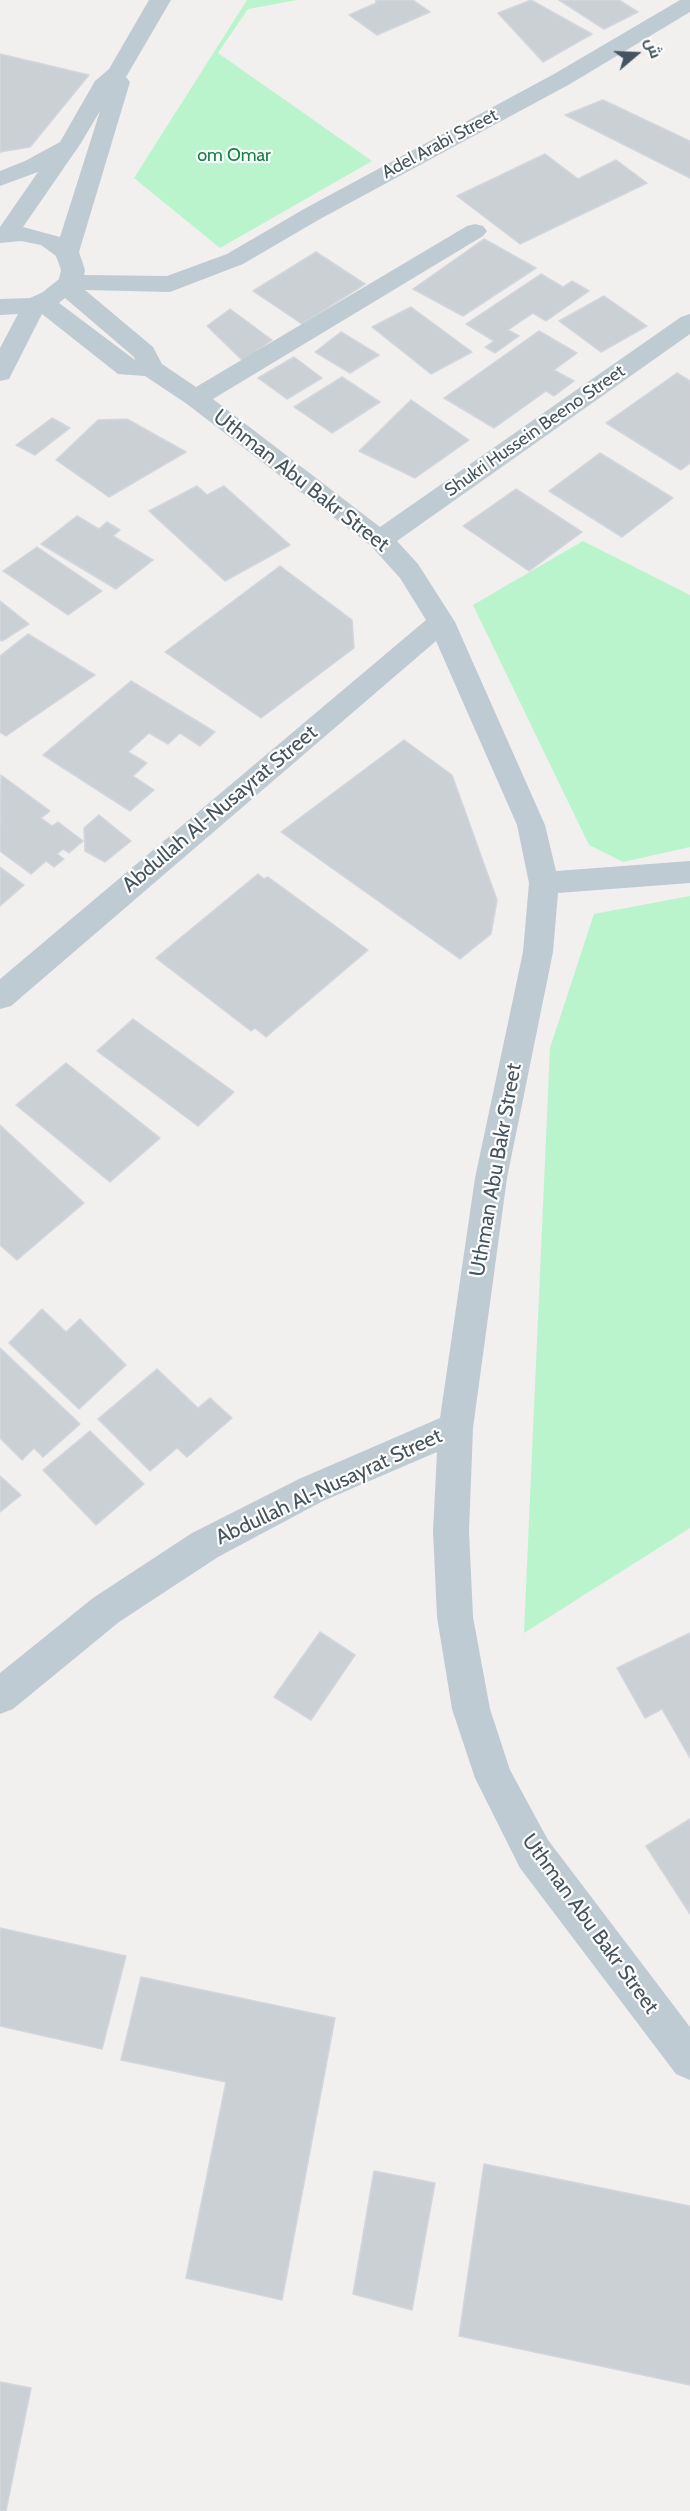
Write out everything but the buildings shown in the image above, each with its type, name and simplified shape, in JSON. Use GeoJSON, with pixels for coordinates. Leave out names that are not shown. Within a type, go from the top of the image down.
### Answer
{"type":"FeatureCollection","features":[{"type":"Feature","properties":{"kind":"street"},"geometry":{"type":"LineString","coordinates":[[3,236],[70,143],[106,81],[118,72],[160,0]]}},
{"type":"Feature","properties":{"kind":"street","name":"Adel Arabi Street"},"geometry":{"type":"LineString","coordinates":[[68,269],[170,284],[186,275],[235,259],[312,214],[562,79],[690,3]]}},
{"type":"Feature","properties":{"kind":"street"},"geometry":{"type":"LineString","coordinates":[[0,373],[38,303],[68,269],[119,84],[118,72]]}},
{"type":"Feature","properties":{"kind":"street"},"geometry":{"type":"LineString","coordinates":[[0,178],[33,166],[70,143]]}},
{"type":"Feature","properties":{"kind":"street"},"geometry":{"type":"LineString","coordinates":[[196,398],[475,231]]}},
{"type":"Feature","properties":{"kind":"street"},"geometry":{"type":"LineString","coordinates":[[3,236],[35,236],[59,244],[68,269]]}},
{"type":"Feature","properties":{"kind":"street","name":"Uthman Abu Bakr Street"},"geometry":{"type":"LineString","coordinates":[[68,269],[144,353],[152,369],[196,398],[380,540],[409,571],[441,622],[531,825],[544,883],[538,952],[491,1178],[456,1428],[451,1531],[455,1617],[471,1709],[494,1778],[534,1854],[690,2060]]}},
{"type":"Feature","properties":{"kind":"street"},"geometry":{"type":"LineString","coordinates":[[0,307],[38,303]]}},
{"type":"Feature","properties":{"kind":"street","name":"Uthman Abu Bakr Street"},"geometry":{"type":"LineString","coordinates":[[38,303],[127,368],[152,369]]}},
{"type":"Feature","properties":{"kind":"street","name":"Shukri Hussein Beeno Street"},"geometry":{"type":"LineString","coordinates":[[380,540],[690,322]]}},
{"type":"Feature","properties":{"kind":"street","name":"Abdullah Al-Nusayrat Street"},"geometry":{"type":"LineString","coordinates":[[0,997],[441,622]]}},
{"type":"Feature","properties":{"kind":"street"},"geometry":{"type":"LineString","coordinates":[[544,883],[690,872]]}},
{"type":"Feature","properties":{"kind":"street","name":"Abdullah Al-Nusayrat Street"},"geometry":{"type":"LineString","coordinates":[[0,1696],[106,1610],[205,1545],[311,1491],[456,1428]]}},
{"type":"Feature","properties":{"kind":"green space","name":"om Omar"},"geometry":{"type":"Polygon","coordinates":[[[247,0],[297,0],[248,9],[218,53],[372,161],[220,248],[134,178],[247,0]]]}},
{"type":"Feature","properties":{"kind":"green space"},"geometry":{"type":"Polygon","coordinates":[[[583,541],[690,595],[690,847],[623,862],[589,845],[473,605],[583,541]]]}},
{"type":"Feature","properties":{"kind":"green space"},"geometry":{"type":"Polygon","coordinates":[[[690,896],[690,1528],[524,1633],[550,1048],[594,914],[690,896]]]}}]}
